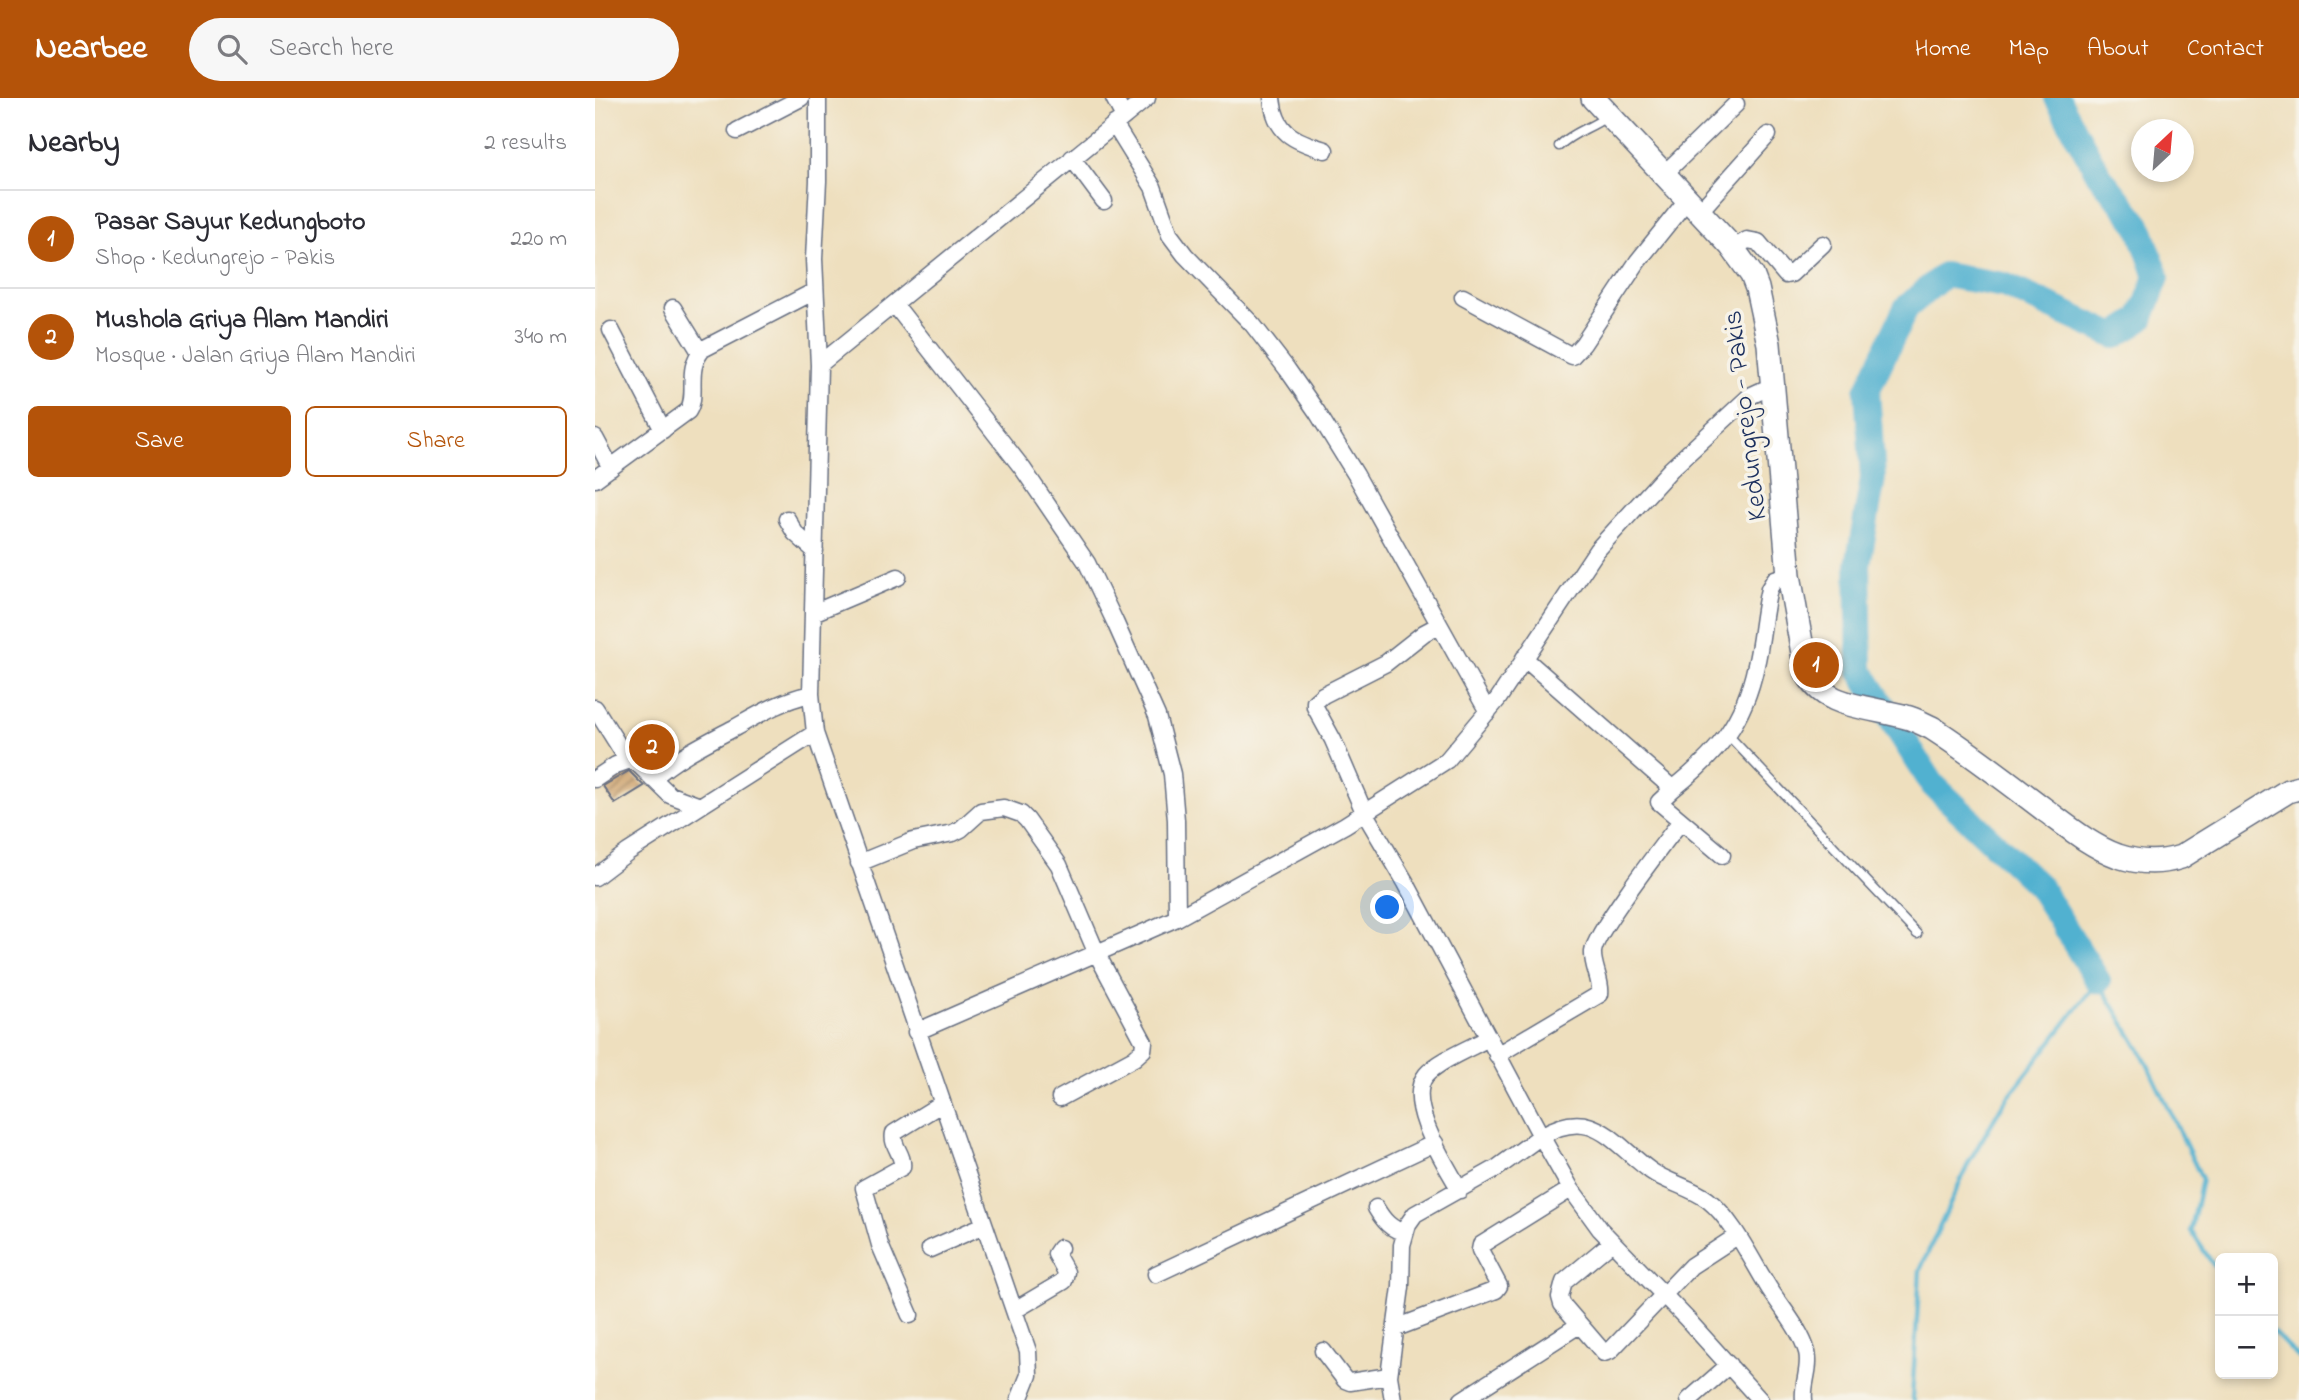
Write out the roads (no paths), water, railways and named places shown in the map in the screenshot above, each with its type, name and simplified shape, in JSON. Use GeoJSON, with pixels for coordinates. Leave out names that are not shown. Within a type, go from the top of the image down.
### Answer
{"type":"FeatureCollection","features":[{"type":"Feature","properties":{"kind":"main road","name":"Kedungrejo - Pakis"},"geometry":{"type":"LineString","coordinates":[[1593,98],[1733,249],[1752,275],[1761,298],[1769,344],[1789,575],[1803,655],[1811,682],[1818,690],[1833,698],[1909,717],[1954,743],[2073,831],[2116,855],[2132,860],[2152,862],[2181,857],[2288,791],[2299,788]]}},
{"type":"Feature","properties":{"kind":"street"},"geometry":{"type":"LineString","coordinates":[[737,131],[801,98]]}},
{"type":"Feature","properties":{"kind":"street"},"geometry":{"type":"LineString","coordinates":[[818,98],[814,259],[819,365],[811,694],[815,733],[1028,1351],[1028,1380],[1019,1400]]}},
{"type":"Feature","properties":{"kind":"street"},"geometry":{"type":"LineString","coordinates":[[1114,98],[1118,121],[1153,187],[1170,235],[1185,255],[1253,325],[1317,412],[1356,475],[1439,625],[1493,706]]}},
{"type":"Feature","properties":{"kind":"street"},"geometry":{"type":"LineString","coordinates":[[819,365],[1147,98]]}},
{"type":"Feature","properties":{"kind":"street"},"geometry":{"type":"LineString","coordinates":[[1272,98],[1273,112],[1280,127],[1297,139],[1325,150]]}},
{"type":"Feature","properties":{"kind":"street"},"geometry":{"type":"LineString","coordinates":[[1663,175],[1736,104]]}},
{"type":"Feature","properties":{"kind":"street"},"geometry":{"type":"LineString","coordinates":[[1463,297],[1572,356],[1583,344],[1638,261],[1768,135]]}},
{"type":"Feature","properties":{"kind":"street"},"geometry":{"type":"LineString","coordinates":[[1072,158],[1104,201]]}},
{"type":"Feature","properties":{"kind":"street"},"geometry":{"type":"LineString","coordinates":[[1733,249],[1747,240],[1758,242],[1786,275],[1791,274],[1823,244]]}},
{"type":"Feature","properties":{"kind":"street"},"geometry":{"type":"LineString","coordinates":[[595,480],[691,406],[691,379],[700,352],[815,291]]}},
{"type":"Feature","properties":{"kind":"street"},"geometry":{"type":"LineString","coordinates":[[895,305],[1016,458],[1087,563],[1115,622],[1157,716],[1172,774],[1176,820],[1177,918]]}},
{"type":"Feature","properties":{"kind":"street"},"geometry":{"type":"LineString","coordinates":[[673,308],[700,352]]}},
{"type":"Feature","properties":{"kind":"street"},"geometry":{"type":"LineString","coordinates":[[611,330],[663,430]]}},
{"type":"Feature","properties":{"kind":"street"},"geometry":{"type":"LineString","coordinates":[[916,1032],[1177,918],[1364,812],[1447,760],[1493,706],[1597,550],[1650,490],[1750,396],[1763,390],[1773,393]]}},
{"type":"Feature","properties":{"kind":"street"},"geometry":{"type":"LineString","coordinates":[[595,438],[611,468]]}},
{"type":"Feature","properties":{"kind":"street"},"geometry":{"type":"LineString","coordinates":[[787,519],[795,533],[815,551]]}},
{"type":"Feature","properties":{"kind":"street"},"geometry":{"type":"LineString","coordinates":[[1722,855],[1659,802],[1696,771],[1728,735],[1743,711],[1757,663],[1769,589],[1775,579],[1789,575]]}},
{"type":"Feature","properties":{"kind":"street"},"geometry":{"type":"LineString","coordinates":[[813,613],[898,577]]}},
{"type":"Feature","properties":{"kind":"street"},"geometry":{"type":"LineString","coordinates":[[1439,625],[1424,633],[1386,663],[1349,680],[1315,702],[1315,707],[1333,740],[1364,812],[1406,883],[1487,1039],[1571,1189],[1612,1242],[1760,1400]]}},
{"type":"Feature","properties":{"kind":"street"},"geometry":{"type":"LineString","coordinates":[[1524,658],[1673,789]]}},
{"type":"Feature","properties":{"kind":"street"},"geometry":{"type":"LineString","coordinates":[[652,779],[687,752],[763,710],[811,694]]}},
{"type":"Feature","properties":{"kind":"street"},"geometry":{"type":"LineString","coordinates":[[595,708],[630,760],[638,764],[670,795],[700,806]]}},
{"type":"Feature","properties":{"kind":"street"},"geometry":{"type":"LineString","coordinates":[[595,877],[628,852],[815,733]]}},
{"type":"Feature","properties":{"kind":"street"},"geometry":{"type":"LineString","coordinates":[[595,779],[616,765],[630,760]]}},
{"type":"Feature","properties":{"kind":"street"},"geometry":{"type":"LineString","coordinates":[[859,863],[919,839],[953,833],[981,811],[1005,808],[1015,811],[1027,820],[1059,865],[1097,954],[1144,1042],[1143,1050],[1134,1058],[1059,1098]]}},
{"type":"Feature","properties":{"kind":"street"},"geometry":{"type":"LineString","coordinates":[[1497,1055],[1600,994],[1601,988],[1594,964],[1595,944],[1637,880],[1681,821]]}},
{"type":"Feature","properties":{"kind":"street"},"geometry":{"type":"LineString","coordinates":[[1460,1190],[1435,1143],[1419,1101],[1421,1085],[1426,1074],[1436,1067],[1487,1039]]}},
{"type":"Feature","properties":{"kind":"street"},"geometry":{"type":"LineString","coordinates":[[910,1315],[880,1245],[864,1188],[902,1167],[902,1160],[894,1143],[894,1133],[941,1104]]}},
{"type":"Feature","properties":{"kind":"street"},"geometry":{"type":"LineString","coordinates":[[1393,1400],[1389,1376],[1405,1232],[1415,1214],[1497,1168],[1541,1136],[1563,1125],[1582,1123],[1603,1132],[1654,1173],[1707,1199],[1737,1236],[1807,1353],[1804,1400]]}},
{"type":"Feature","properties":{"kind":"street"},"geometry":{"type":"LineString","coordinates":[[1156,1273],[1435,1143]]}},
{"type":"Feature","properties":{"kind":"street"},"geometry":{"type":"LineString","coordinates":[[1396,1328],[1496,1290],[1499,1286],[1480,1250],[1481,1245],[1571,1189]]}},
{"type":"Feature","properties":{"kind":"street"},"geometry":{"type":"LineString","coordinates":[[1376,1208],[1387,1224],[1405,1232]]}},
{"type":"Feature","properties":{"kind":"street"},"geometry":{"type":"LineString","coordinates":[[930,1249],[984,1225]]}},
{"type":"Feature","properties":{"kind":"street"},"geometry":{"type":"LineString","coordinates":[[1612,1242],[1561,1287],[1562,1304],[1604,1353],[1610,1351],[1691,1266],[1737,1236]]}},
{"type":"Feature","properties":{"kind":"street"},"geometry":{"type":"LineString","coordinates":[[1015,1310],[1065,1281],[1066,1272],[1056,1255],[1060,1248]]}},
{"type":"Feature","properties":{"kind":"street"},"geometry":{"type":"LineString","coordinates":[[1462,1400],[1579,1325]]}},
{"type":"Feature","properties":{"kind":"street"},"geometry":{"type":"LineString","coordinates":[[1322,1351],[1345,1380],[1350,1382],[1389,1376]]}},
{"type":"Feature","properties":{"kind":"street"},"geometry":{"type":"LineString","coordinates":[[1689,1400],[1729,1365]]}},
{"type":"Feature","properties":{"kind":"lane"},"geometry":{"type":"LineString","coordinates":[[1559,146],[1578,131],[1596,125],[1609,116]]}},
{"type":"Feature","properties":{"kind":"lane"},"geometry":{"type":"LineString","coordinates":[[1728,735],[1917,934]]}},
{"type":"Feature","properties":{"kind":"waterway"},"geometry":{"type":"LineString","coordinates":[[2057,98],[2099,175],[2139,225],[2157,277],[2141,319],[2115,336],[2004,285],[1944,275],[1906,308],[1867,391],[1873,478],[1858,565],[1860,670],[1933,785],[2039,886],[2098,981]]}},
{"type":"Feature","properties":{"kind":"waterway"},"geometry":{"type":"LineString","coordinates":[[1914,1400],[1920,1270],[1970,1160],[2003,1104],[2098,981],[2144,1057],[2202,1179],[2191,1231],[2215,1267]]}},
{"type":"Feature","properties":{"kind":"waterway"},"geometry":{"type":"LineString","coordinates":[[2278,1337],[2299,1358]]}},
{"type":"Feature","properties":{"kind":"place","name":"Pasar Sayur Kedungboto"},"geometry":{"type":"Point","coordinates":[1816,665]}},
{"type":"Feature","properties":{"kind":"place","name":"Mushola Griya Alam Mandiri"},"geometry":{"type":"Point","coordinates":[652,747]}}]}
